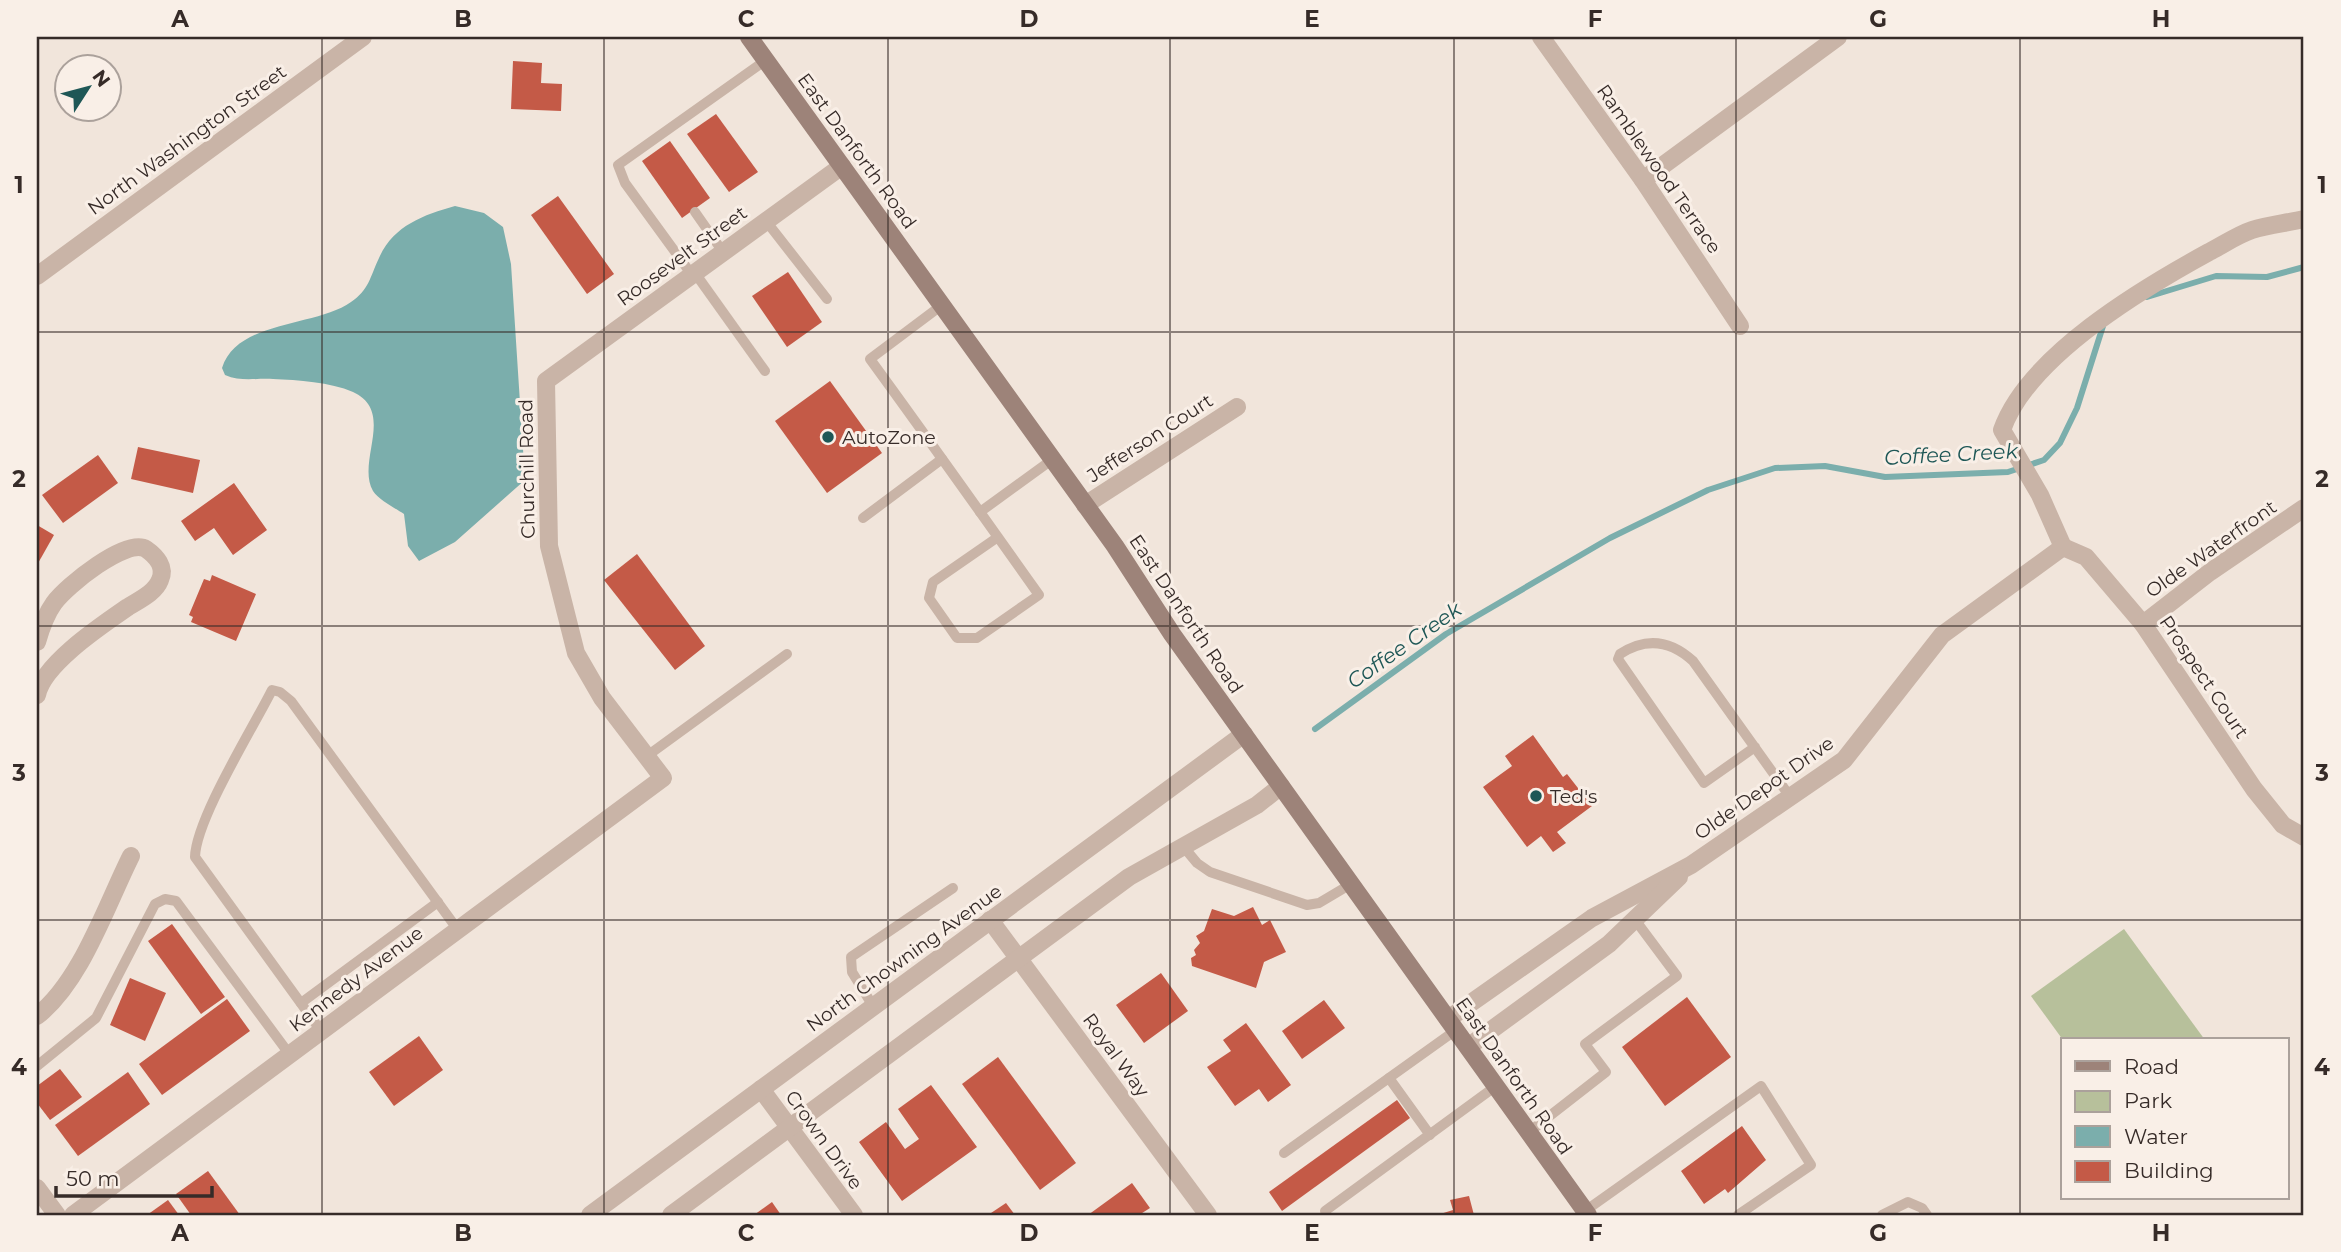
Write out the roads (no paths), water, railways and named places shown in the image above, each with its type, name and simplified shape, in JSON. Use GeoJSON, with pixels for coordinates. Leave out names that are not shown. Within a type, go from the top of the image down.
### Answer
{"type":"FeatureCollection","features":[{"type":"Feature","properties":{"kind":"main road","name":"East Danforth Road"},"geometry":{"type":"LineString","coordinates":[[749,37],[1053,459],[1280,786],[1586,1213]]}},
{"type":"Feature","properties":{"kind":"street","name":"North Washington Street"},"geometry":{"type":"LineString","coordinates":[[37,276],[363,37]]}},
{"type":"Feature","properties":{"kind":"street","name":"Ramblewood Terrace"},"geometry":{"type":"LineString","coordinates":[[1541,37],[1643,180],[1740,326]]}},
{"type":"Feature","properties":{"kind":"street"},"geometry":{"type":"LineString","coordinates":[[1643,180],[1838,37]]}},
{"type":"Feature","properties":{"kind":"street","name":"Roosevelt Street"},"geometry":{"type":"LineString","coordinates":[[547,381],[842,166]]}},
{"type":"Feature","properties":{"kind":"street"},"geometry":{"type":"LineString","coordinates":[[2063,547],[2040,495],[2002,429],[2008,413],[2056,357],[2116,307],[2173,272],[2251,230],[2304,219]]}},
{"type":"Feature","properties":{"kind":"street","name":"Churchill Road"},"geometry":{"type":"LineString","coordinates":[[547,381],[549,546],[576,653],[602,698],[663,778]]}},
{"type":"Feature","properties":{"kind":"street","name":"Jefferson Court"},"geometry":{"type":"LineString","coordinates":[[1085,505],[1237,407]]}},
{"type":"Feature","properties":{"kind":"street","name":"Olde Waterfront"},"geometry":{"type":"LineString","coordinates":[[2143,624],[2210,572],[2304,508]]}},
{"type":"Feature","properties":{"kind":"street"},"geometry":{"type":"LineString","coordinates":[[37,642],[48,612],[69,585],[129,546],[142,546],[156,558],[162,569],[160,580],[152,591],[93,632],[39,682]]}},
{"type":"Feature","properties":{"kind":"street","name":"Prospect Court"},"geometry":{"type":"LineString","coordinates":[[2063,547],[2086,557],[2143,624],[2254,789],[2283,825],[2304,837]]}},
{"type":"Feature","properties":{"kind":"street","name":"Olde Depot Drive"},"geometry":{"type":"LineString","coordinates":[[1452,1025],[1592,918],[1691,865],[1844,760],[1942,635],[2063,547]]}},
{"type":"Feature","properties":{"kind":"street","name":"North Chowning Avenue"},"geometry":{"type":"LineString","coordinates":[[590,1215],[1244,734]]}},
{"type":"Feature","properties":{"kind":"street","name":"Kennedy Avenue"},"geometry":{"type":"LineString","coordinates":[[73,1215],[663,778]]}},
{"type":"Feature","properties":{"kind":"street"},"geometry":{"type":"LineString","coordinates":[[670,1215],[1129,877],[1257,805],[1280,786]]}},
{"type":"Feature","properties":{"kind":"street"},"geometry":{"type":"LineString","coordinates":[[37,1016],[49,1007],[71,977],[131,856]]}},
{"type":"Feature","properties":{"kind":"street","name":"Olde Depot Drive"},"geometry":{"type":"LineString","coordinates":[[1468,1046],[1636,921],[1691,865]]}},
{"type":"Feature","properties":{"kind":"street","name":"Royal Way"},"geometry":{"type":"LineString","coordinates":[[990,920],[1208,1215]]}},
{"type":"Feature","properties":{"kind":"street","name":"Crown Drive"},"geometry":{"type":"LineString","coordinates":[[761,1089],[854,1215]]}},
{"type":"Feature","properties":{"kind":"street"},"geometry":{"type":"LineString","coordinates":[[37,1188],[57,1215]]}},
{"type":"Feature","properties":{"kind":"lane"},"geometry":{"type":"LineString","coordinates":[[765,372],[625,183],[618,164],[766,61]]}},
{"type":"Feature","properties":{"kind":"lane"},"geometry":{"type":"LineString","coordinates":[[695,212],[723,252]]}},
{"type":"Feature","properties":{"kind":"lane"},"geometry":{"type":"LineString","coordinates":[[766,221],[827,299]]}},
{"type":"Feature","properties":{"kind":"lane"},"geometry":{"type":"LineString","coordinates":[[942,305],[870,359],[998,537],[1039,595],[977,638],[957,638],[929,598],[929,589],[933,582],[998,537]]}},
{"type":"Feature","properties":{"kind":"lane"},"geometry":{"type":"LineString","coordinates":[[863,518],[942,459]]}},
{"type":"Feature","properties":{"kind":"lane"},"geometry":{"type":"LineString","coordinates":[[980,512],[1053,459]]}},
{"type":"Feature","properties":{"kind":"lane"},"geometry":{"type":"LineString","coordinates":[[1755,747],[1704,783],[1618,659],[1620,654],[1646,642],[1664,643],[1681,650],[1693,661],[1755,747],[1791,797]]}},
{"type":"Feature","properties":{"kind":"lane"},"geometry":{"type":"LineString","coordinates":[[647,756],[787,654]]}},
{"type":"Feature","properties":{"kind":"lane"},"geometry":{"type":"LineString","coordinates":[[321,1031],[195,857],[195,844],[208,813],[272,690],[280,692],[291,701],[458,929]]}},
{"type":"Feature","properties":{"kind":"lane"},"geometry":{"type":"LineString","coordinates":[[1182,845],[1197,863],[1210,872],[1307,905],[1319,903],[1351,884]]}},
{"type":"Feature","properties":{"kind":"lane"},"geometry":{"type":"LineString","coordinates":[[873,1006],[852,972],[851,957],[953,888]]}},
{"type":"Feature","properties":{"kind":"lane"},"geometry":{"type":"LineString","coordinates":[[37,1066],[96,1018],[155,904],[165,899],[176,901],[289,1055]]}},
{"type":"Feature","properties":{"kind":"lane"},"geometry":{"type":"LineString","coordinates":[[301,1003],[438,902]]}},
{"type":"Feature","properties":{"kind":"lane"},"geometry":{"type":"LineString","coordinates":[[1529,1132],[1606,1073],[1585,1044],[1677,976],[1636,921]]}},
{"type":"Feature","properties":{"kind":"lane"},"geometry":{"type":"LineString","coordinates":[[1284,1153],[1388,1078],[1452,1025]]}},
{"type":"Feature","properties":{"kind":"lane"},"geometry":{"type":"LineString","coordinates":[[1388,1078],[1430,1135]]}},
{"type":"Feature","properties":{"kind":"lane"},"geometry":{"type":"LineString","coordinates":[[1325,1211],[1496,1086]]}},
{"type":"Feature","properties":{"kind":"lane"},"geometry":{"type":"LineString","coordinates":[[1586,1213],[1761,1086],[1811,1165],[1738,1215]]}},
{"type":"Feature","properties":{"kind":"lane"},"geometry":{"type":"LineString","coordinates":[[1882,1215],[1908,1202],[1922,1208],[1927,1215]]}},
{"type":"Feature","properties":{"kind":"water"},"geometry":{"type":"Polygon","coordinates":[[[455,206],[484,213],[503,227],[511,264],[525,480],[455,542],[419,561],[408,546],[404,514],[373,491],[369,479],[374,424],[366,401],[353,392],[334,386],[293,380],[237,378],[225,375],[222,368],[230,352],[244,341],[279,326],[336,310],[351,302],[365,288],[392,238],[410,223],[455,206]]]}},
{"type":"Feature","properties":{"kind":"waterway","name":"Coffee Creek"},"geometry":{"type":"LineString","coordinates":[[2147,297],[2216,276],[2267,277],[2304,267]]}},
{"type":"Feature","properties":{"kind":"waterway","name":"Coffee Creek"},"geometry":{"type":"LineString","coordinates":[[1315,729],[1446,634],[1610,538],[1708,490],[1775,468],[1825,466],[1885,477],[2008,472],[2044,460],[2060,443],[2077,408],[2103,326]]}},
{"type":"Feature","properties":{"kind":"place","name":"AutoZone"},"geometry":{"type":"Point","coordinates":[828,437]}},
{"type":"Feature","properties":{"kind":"place","name":"Ted's"},"geometry":{"type":"Point","coordinates":[1536,796]}}]}
